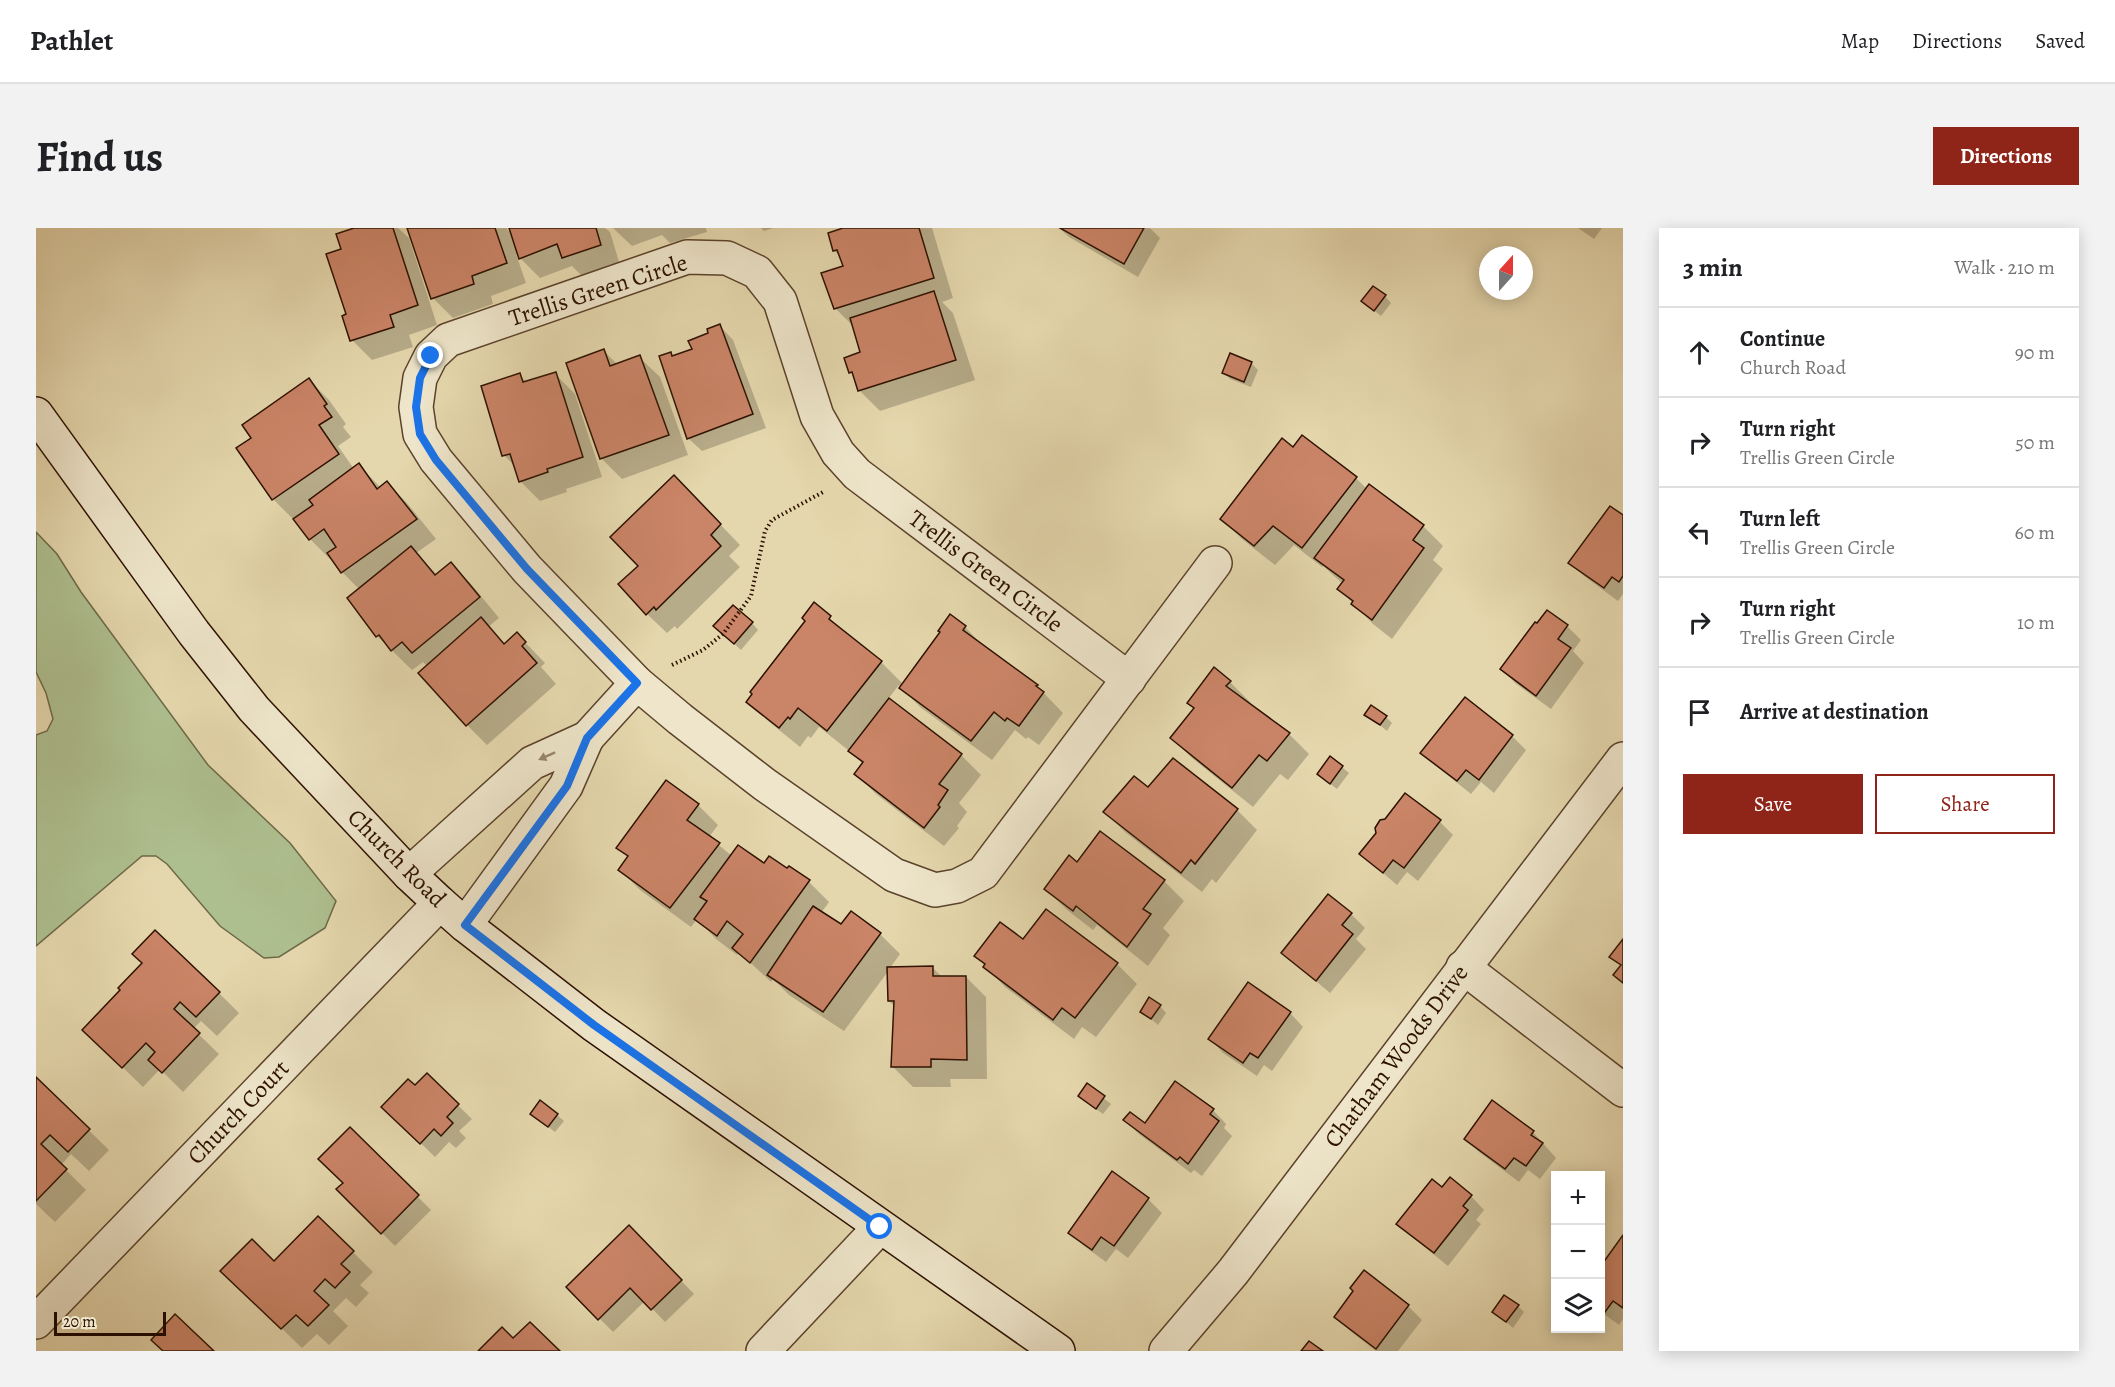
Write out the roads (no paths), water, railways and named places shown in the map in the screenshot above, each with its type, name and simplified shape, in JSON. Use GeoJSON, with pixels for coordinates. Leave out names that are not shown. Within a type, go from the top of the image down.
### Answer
{"type":"FeatureCollection","features":[{"type":"Feature","properties":{"kind":"street","name":"Trellis Green Circle"},"geometry":{"type":"LineString","coordinates":[[1129,679],[857,474],[838,453],[817,416],[780,301],[758,272],[727,258],[687,257],[448,340],[431,356],[420,378],[416,407],[420,434],[436,460],[527,569],[637,683],[764,784],[875,862],[894,875],[935,890],[957,886],[983,873],[1129,679],[1215,563]]}},
{"type":"Feature","properties":{"kind":"street","name":"Church Road"},"geometry":{"type":"LineString","coordinates":[[36,414],[46,448],[254,709],[440,903],[594,1025],[1058,1351]]}},
{"type":"Feature","properties":{"kind":"street"},"geometry":{"type":"LineString","coordinates":[[465,925],[567,786],[587,738],[637,683]]}},
{"type":"Feature","properties":{"kind":"street"},"geometry":{"type":"LineString","coordinates":[[409,873],[532,763],[587,738]]}},
{"type":"Feature","properties":{"kind":"street","name":"Chatham Woods Drive"},"geometry":{"type":"LineString","coordinates":[[1166,1351],[1233,1272],[1623,759]]}},
{"type":"Feature","properties":{"kind":"street","name":"Church Court"},"geometry":{"type":"LineString","coordinates":[[36,1322],[440,903]]}},
{"type":"Feature","properties":{"kind":"street"},"geometry":{"type":"LineString","coordinates":[[1463,967],[1623,1090]]}},
{"type":"Feature","properties":{"kind":"street"},"geometry":{"type":"LineString","coordinates":[[763,1351],[880,1227]]}}]}
